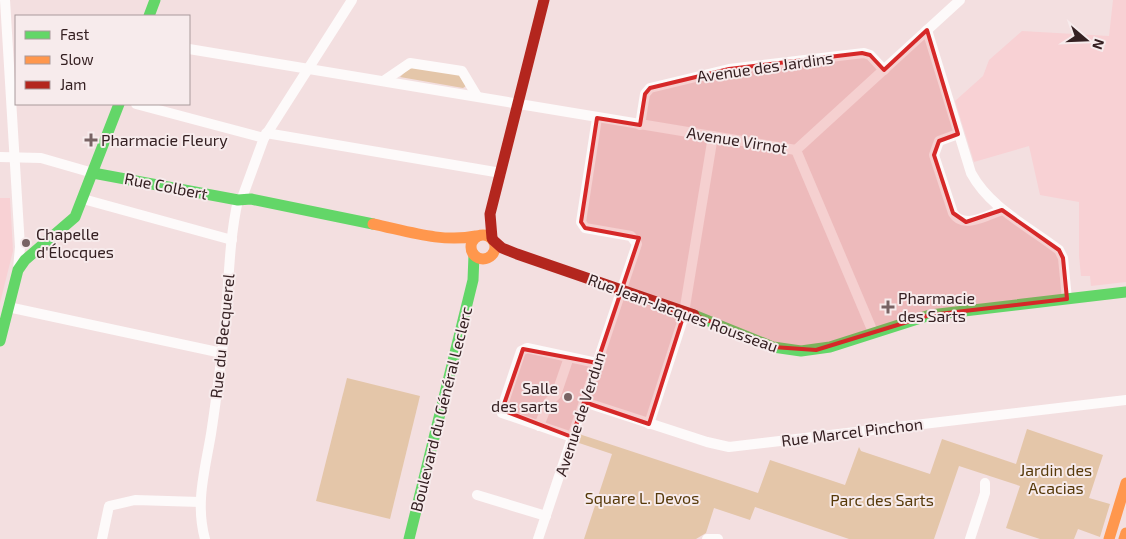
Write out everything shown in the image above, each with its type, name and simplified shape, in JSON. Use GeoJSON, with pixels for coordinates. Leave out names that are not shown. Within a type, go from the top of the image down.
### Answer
{"type":"FeatureCollection","features":[{"type":"Feature","properties":{"kind":"street"},"geometry":{"type":"LineString","coordinates":[[0,341],[18,270],[20,246],[14,158],[5,88],[5,0]]}},
{"type":"Feature","properties":{"kind":"street"},"geometry":{"type":"LineString","coordinates":[[149,15],[154,0]]}},
{"type":"Feature","properties":{"kind":"street","name":"Rue du Becquerel"},"geometry":{"type":"LineString","coordinates":[[205,539],[200,520],[200,502],[222,353],[232,240],[240,199],[265,135],[352,0]]}},
{"type":"Feature","properties":{"kind":"street"},"geometry":{"type":"LineString","coordinates":[[473,254],[470,245],[478,236],[490,214],[544,0]]}},
{"type":"Feature","properties":{"kind":"street","name":"Avenue Virnot"},"geometry":{"type":"LineString","coordinates":[[190,49],[385,80],[597,118],[796,150],[960,0]]}},
{"type":"Feature","properties":{"kind":"street"},"geometry":{"type":"LineString","coordinates":[[927,30],[958,134],[974,179],[1002,210],[1059,250],[1064,265],[1068,299]]}},
{"type":"Feature","properties":{"kind":"street","name":"Avenue des Jardins"},"geometry":{"type":"LineString","coordinates":[[640,125],[645,94],[650,88],[716,72],[864,53],[870,55],[884,70]]}},
{"type":"Feature","properties":{"kind":"street"},"geometry":{"type":"LineString","coordinates":[[385,80],[410,63],[462,71],[477,96]]}},
{"type":"Feature","properties":{"kind":"street"},"geometry":{"type":"LineString","coordinates":[[18,270],[25,260],[73,220],[94,173],[119,105]]}},
{"type":"Feature","properties":{"kind":"street"},"geometry":{"type":"LineString","coordinates":[[140,105],[265,135],[500,173]]}},
{"type":"Feature","properties":{"kind":"street","name":"Avenue de Verdun"},"geometry":{"type":"LineString","coordinates":[[538,539],[637,245],[636,240],[628,235],[586,228],[581,222],[597,118]]}},
{"type":"Feature","properties":{"kind":"street"},"geometry":{"type":"LineString","coordinates":[[958,134],[939,141],[934,155],[953,213],[959,220],[966,222],[1002,210]]}},
{"type":"Feature","properties":{"kind":"street"},"geometry":{"type":"LineString","coordinates":[[649,424],[684,311],[713,136]]}},
{"type":"Feature","properties":{"kind":"street"},"geometry":{"type":"LineString","coordinates":[[796,150],[873,332]]}},
{"type":"Feature","properties":{"kind":"street"},"geometry":{"type":"LineString","coordinates":[[0,157],[41,158],[94,173]]}},
{"type":"Feature","properties":{"kind":"street","name":"Rue Colbert"},"geometry":{"type":"LineString","coordinates":[[94,173],[240,199]]}},
{"type":"Feature","properties":{"kind":"street"},"geometry":{"type":"LineString","coordinates":[[83,199],[232,240]]}},
{"type":"Feature","properties":{"kind":"street"},"geometry":{"type":"LineString","coordinates":[[240,199],[438,237],[461,239],[478,236],[493,239]]}},
{"type":"Feature","properties":{"kind":"street"},"geometry":{"type":"LineString","coordinates":[[438,237],[467,248],[480,259],[488,258],[495,248],[490,214]]}},
{"type":"Feature","properties":{"kind":"street","name":"Rue Jean-Jacques Rousseau"},"geometry":{"type":"LineString","coordinates":[[493,239],[505,250],[684,311],[773,347],[792,350],[823,349],[930,315],[1126,292]]}},
{"type":"Feature","properties":{"kind":"street","name":"Boulevard du Général Leclerc"},"geometry":{"type":"LineString","coordinates":[[409,539],[473,280],[473,254]]}},
{"type":"Feature","properties":{"kind":"street","name":"Rue Jean-Jacques Rousseau"},"geometry":{"type":"LineString","coordinates":[[488,258],[506,257],[536,261]]}},
{"type":"Feature","properties":{"kind":"street","name":"Boulevard du Général Leclerc"},"geometry":{"type":"LineString","coordinates":[[473,280],[488,258]]}},
{"type":"Feature","properties":{"kind":"street"},"geometry":{"type":"LineString","coordinates":[[8,307],[222,353]]}},
{"type":"Feature","properties":{"kind":"street"},"geometry":{"type":"LineString","coordinates":[[572,437],[504,414],[502,410],[520,351],[527,348],[597,363]]}},
{"type":"Feature","properties":{"kind":"street"},"geometry":{"type":"LineString","coordinates":[[539,426],[548,403],[556,395],[569,357]]}},
{"type":"Feature","properties":{"kind":"street","name":"Rue Marcel Pinchon"},"geometry":{"type":"LineString","coordinates":[[584,402],[716,445],[729,446],[1126,400]]}},
{"type":"Feature","properties":{"kind":"street"},"geometry":{"type":"LineString","coordinates":[[970,539],[985,493],[985,483]]}},
{"type":"Feature","properties":{"kind":"street"},"geometry":{"type":"LineString","coordinates":[[1109,539],[1126,483]]}},
{"type":"Feature","properties":{"kind":"street"},"geometry":{"type":"LineString","coordinates":[[477,495],[546,516]]}},
{"type":"Feature","properties":{"kind":"street"},"geometry":{"type":"LineString","coordinates":[[102,539],[109,506],[135,500],[200,502]]}},
{"type":"Feature","properties":{"kind":"street"},"geometry":{"type":"LineString","coordinates":[[1124,539],[1126,533]]}},
{"type":"Feature","properties":{"kind":"street"},"geometry":{"type":"LineString","coordinates":[[707,539],[718,539]]}},
{"type":"Feature","properties":{"kind":"highlighted area"},"geometry":{"type":"Polygon","coordinates":[[[927,30],[958,134],[939,141],[934,155],[953,213],[966,222],[1002,210],[1059,250],[1063,258],[1067,299],[930,315],[816,350],[773,347],[685,311],[649,424],[584,402],[572,437],[502,410],[523,349],[597,363],[639,238],[585,228],[581,222],[597,118],[640,125],[645,94],[650,88],[729,69],[862,53],[870,55],[884,70],[927,30]]]}},
{"type":"Feature","properties":{"kind":"shaded area"},"geometry":{"type":"Polygon","coordinates":[[[1113,0],[1126,0],[1126,282],[1091,286],[1090,276],[1081,276],[1079,202],[1040,195],[1029,146],[974,162],[955,101],[983,76],[989,60],[1022,31],[1109,36],[1113,0]]]}},
{"type":"Feature","properties":{"kind":"shaded area"},"geometry":{"type":"Polygon","coordinates":[[[0,198],[10,198],[13,251],[0,303],[0,198]]]}},
{"type":"Feature","properties":{"kind":"green space"},"geometry":{"type":"Polygon","coordinates":[[[411,66],[459,74],[466,86],[463,88],[400,77],[411,66]]]}},
{"type":"Feature","properties":{"kind":"green space"},"geometry":{"type":"Polygon","coordinates":[[[347,378],[420,396],[390,519],[316,501],[347,378]]]}},
{"type":"Feature","properties":{"kind":"green space"},"geometry":{"type":"Polygon","coordinates":[[[1027,429],[1103,455],[1089,498],[1110,504],[1100,537],[1078,529],[1074,539],[1040,539],[1006,528],[1020,486],[959,466],[934,539],[849,539],[755,507],[750,520],[714,508],[706,533],[696,539],[584,539],[612,454],[576,442],[579,434],[758,493],[770,460],[845,485],[859,447],[861,451],[930,474],[942,439],[1016,464],[1027,429]]]}},
{"type":"Feature","properties":{"kind":"traffic: fast"},"geometry":{"type":"LineString","coordinates":[[149,15],[155,0]]}},
{"type":"Feature","properties":{"kind":"traffic: fast"},"geometry":{"type":"LineString","coordinates":[[0,341],[18,270],[25,260],[75,217],[119,105]]}},
{"type":"Feature","properties":{"kind":"traffic: fast"},"geometry":{"type":"LineString","coordinates":[[93,173],[238,200],[251,199],[373,224]]}},
{"type":"Feature","properties":{"kind":"traffic: fast"},"geometry":{"type":"LineString","coordinates":[[409,539],[473,280],[474,255]]}},
{"type":"Feature","properties":{"kind":"traffic: fast"},"geometry":{"type":"LineString","coordinates":[[694,315],[773,347],[801,351],[830,347],[930,315],[1126,292]]}},
{"type":"Feature","properties":{"kind":"traffic: slow"},"geometry":{"type":"LineString","coordinates":[[373,224],[437,237],[463,238],[476,236]]}},
{"type":"Feature","properties":{"kind":"traffic: slow"},"geometry":{"type":"LineString","coordinates":[[483,235],[492,238],[495,247],[492,256],[483,259],[474,256],[471,247],[474,238],[483,235]]}},
{"type":"Feature","properties":{"kind":"traffic: slow"},"geometry":{"type":"LineString","coordinates":[[1109,539],[1126,483]]}},
{"type":"Feature","properties":{"kind":"traffic: slow"},"geometry":{"type":"LineString","coordinates":[[1124,539],[1126,533]]}},
{"type":"Feature","properties":{"kind":"traffic: jam"},"geometry":{"type":"LineString","coordinates":[[492,238],[490,214],[544,0]]}},
{"type":"Feature","properties":{"kind":"traffic: jam"},"geometry":{"type":"LineString","coordinates":[[493,240],[502,248],[517,254],[694,315]]}},
{"type":"Feature","properties":{"kind":"place","name":"Pharmacie Fleury"},"geometry":{"type":"Point","coordinates":[91,140]}},
{"type":"Feature","properties":{"kind":"place","name":"Chapelle d'Élocques"},"geometry":{"type":"Point","coordinates":[26,243]}},
{"type":"Feature","properties":{"kind":"place","name":"Pharmacie des Sarts"},"geometry":{"type":"Point","coordinates":[888,307]}},
{"type":"Feature","properties":{"kind":"place","name":"Salle des sarts"},"geometry":{"type":"Point","coordinates":[568,397]}},
{"type":"Feature","properties":{"kind":"park label","name":"Jardin des Acacias"},"geometry":{"type":"Point","coordinates":[1056,479]}},
{"type":"Feature","properties":{"kind":"park label","name":"Square L. Devos"},"geometry":{"type":"Point","coordinates":[642,498]}},
{"type":"Feature","properties":{"kind":"park label","name":"Parc des Sarts"},"geometry":{"type":"Point","coordinates":[882,500]}}]}
